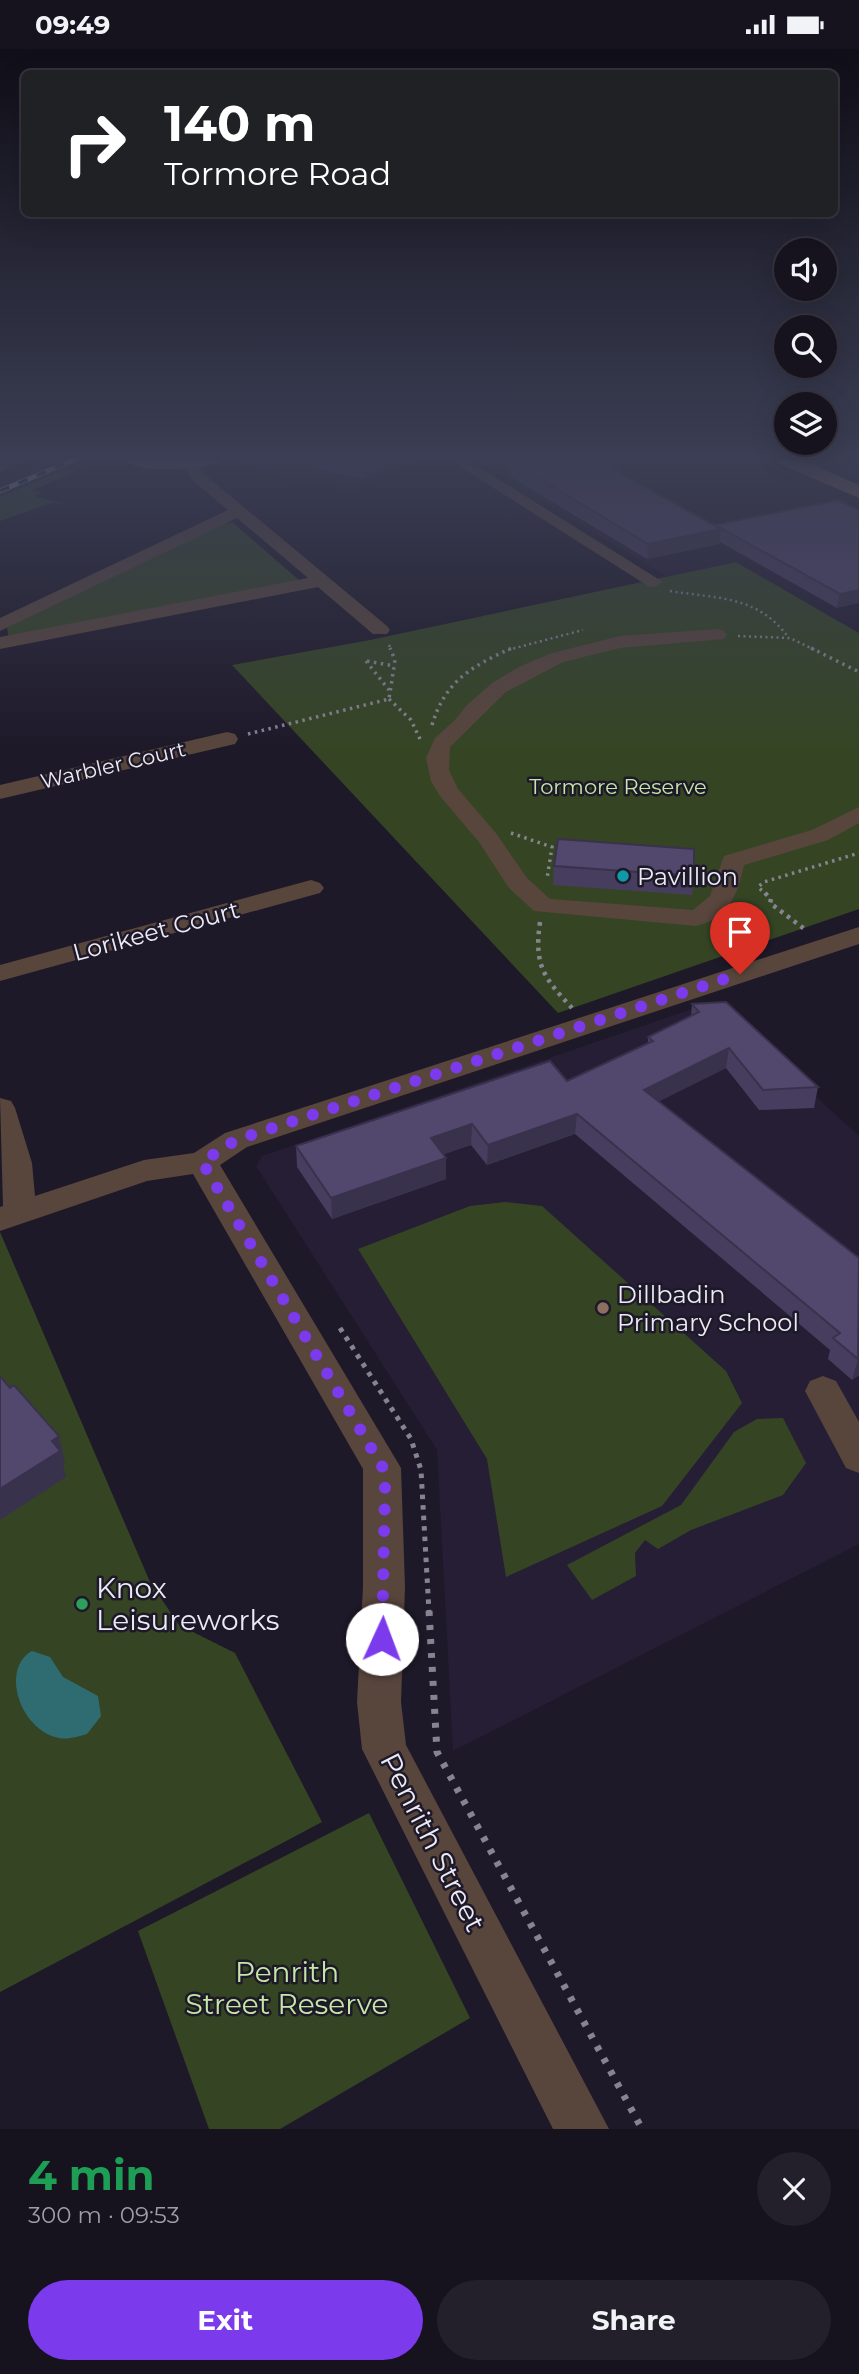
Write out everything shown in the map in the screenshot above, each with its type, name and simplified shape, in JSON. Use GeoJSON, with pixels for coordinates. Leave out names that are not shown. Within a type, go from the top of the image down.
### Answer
{"type":"FeatureCollection","features":[{"type":"Feature","properties":{"kind":"street"},"geometry":{"type":"LineString","coordinates":[[0,625],[142,556]]}},
{"type":"Feature","properties":{"kind":"street"},"geometry":{"type":"LineString","coordinates":[[292,556],[380,630]]}},
{"type":"Feature","properties":{"kind":"street"},"geometry":{"type":"LineString","coordinates":[[611,556],[658,586]]}},
{"type":"Feature","properties":{"kind":"street"},"geometry":{"type":"LineString","coordinates":[[0,643],[322,581]]}},
{"type":"Feature","properties":{"kind":"street"},"geometry":{"type":"LineString","coordinates":[[717,635],[668,635],[583,649],[539,665],[503,684],[472,710],[460,729],[444,737],[437,757],[443,783],[486,836],[526,895],[543,906],[685,918],[707,915],[723,899],[733,861],[820,835],[859,814]]}},
{"type":"Feature","properties":{"kind":"street","name":"Warbler Court"},"geometry":{"type":"LineString","coordinates":[[0,792],[227,739]]}},
{"type":"Feature","properties":{"kind":"street","name":"Lorikeet Court"},"geometry":{"type":"LineString","coordinates":[[0,973],[312,888]]}},
{"type":"Feature","properties":{"kind":"street"},"geometry":{"type":"LineString","coordinates":[[0,1108],[16,1163],[23,1211],[144,1171],[202,1162],[236,1140],[842,942]]}},
{"type":"Feature","properties":{"kind":"street","name":"Penrith Street"},"geometry":{"type":"LineString","coordinates":[[202,1162],[383,1468],[385,1547],[379,1702],[384,1749],[582,2129]]}},
{"type":"Feature","properties":{"kind":"street"},"geometry":{"type":"LineString","coordinates":[[822,1391],[859,1457]]}},
{"type":"Feature","properties":{"kind":"path"},"geometry":{"type":"LineString","coordinates":[[658,586],[756,605],[772,614],[790,638]]}},
{"type":"Feature","properties":{"kind":"path"},"geometry":{"type":"LineString","coordinates":[[380,630],[395,660],[388,699]]}},
{"type":"Feature","properties":{"kind":"path"},"geometry":{"type":"LineString","coordinates":[[717,635],[790,638],[859,672]]}},
{"type":"Feature","properties":{"kind":"path"},"geometry":{"type":"LineString","coordinates":[[389,690],[366,661],[394,666]]}},
{"type":"Feature","properties":{"kind":"path"},"geometry":{"type":"LineString","coordinates":[[388,699],[411,720],[422,742],[437,757]]}},
{"type":"Feature","properties":{"kind":"path"},"geometry":{"type":"LineString","coordinates":[[227,739],[290,725],[337,708],[388,699]]}},
{"type":"Feature","properties":{"kind":"path"},"geometry":{"type":"LineString","coordinates":[[842,942],[770,903],[771,899],[758,887],[764,882],[859,853]]}},
{"type":"Feature","properties":{"kind":"path"},"geometry":{"type":"LineString","coordinates":[[340,1328],[417,1453],[423,1498],[437,1752],[642,2129]]}},
{"type":"Feature","properties":{"kind":"shaded area"},"geometry":{"type":"Polygon","coordinates":[[[633,556],[859,556],[859,633],[736,562],[667,577],[633,556]]]}},
{"type":"Feature","properties":{"kind":"shaded area","name":"Dillbadin Primary School"},"geometry":{"type":"Polygon","coordinates":[[[713,1002],[859,1136],[859,1544],[453,1751],[437,1450],[256,1166],[262,1156],[713,1002]]]}},
{"type":"Feature","properties":{"kind":"shaded area"},"geometry":{"type":"Polygon","coordinates":[[[32,1651],[50,1657],[63,1677],[98,1696],[101,1716],[87,1734],[59,1738],[45,1733],[25,1712],[16,1684],[17,1671],[22,1660],[32,1651]]]}},
{"type":"Feature","properties":{"kind":"green space"},"geometry":{"type":"Polygon","coordinates":[[[153,556],[271,556],[300,581],[24,637],[8,635],[7,627],[153,556]]]}},
{"type":"Feature","properties":{"kind":"green space","name":"Tormore Reserve"},"geometry":{"type":"Polygon","coordinates":[[[736,562],[859,633],[859,909],[558,1013],[232,665],[370,640],[736,562]]]}},
{"type":"Feature","properties":{"kind":"green space"},"geometry":{"type":"Polygon","coordinates":[[[505,1202],[542,1206],[726,1371],[742,1403],[662,1506],[506,1577],[487,1459],[358,1249],[470,1206],[505,1202]]]}},
{"type":"Feature","properties":{"kind":"green space","name":"Knox Leisureworks"},"geometry":{"type":"Polygon","coordinates":[[[0,1232],[150,1582],[179,1625],[235,1653],[322,1822],[0,1992],[0,1232]]]}},
{"type":"Feature","properties":{"kind":"green space"},"geometry":{"type":"Polygon","coordinates":[[[783,1418],[806,1463],[783,1495],[691,1530],[658,1549],[645,1540],[635,1553],[636,1576],[592,1600],[567,1565],[681,1505],[734,1432],[757,1419],[783,1418]]]}},
{"type":"Feature","properties":{"kind":"green space","name":"Penrith Street Reserve"},"geometry":{"type":"Polygon","coordinates":[[[369,1813],[470,2018],[280,2129],[209,2129],[138,1931],[369,1813]]]}},
{"type":"Feature","properties":{"kind":"building"},"geometry":{"type":"Polygon","coordinates":[[[771,556],[859,556],[859,590],[840,594],[771,556]]]}},
{"type":"Feature","properties":{"kind":"building"},"geometry":{"type":"Polygon","coordinates":[[[558,839],[694,849],[694,876],[554,866],[558,839]]]}},
{"type":"Feature","properties":{"kind":"building"},"geometry":{"type":"Polygon","coordinates":[[[726,1002],[818,1087],[763,1090],[729,1048],[644,1090],[859,1258],[858,1359],[833,1338],[840,1333],[577,1114],[488,1145],[472,1124],[431,1138],[446,1158],[331,1198],[296,1146],[550,1061],[567,1081],[653,1041],[648,1037],[699,1012],[692,1004],[726,1002]]]}},
{"type":"Feature","properties":{"kind":"building"},"geometry":{"type":"Polygon","coordinates":[[[0,1376],[10,1388],[14,1385],[59,1436],[52,1441],[60,1451],[0,1489],[0,1376]]]}},
{"type":"Feature","properties":{"kind":"place","name":"Pavillion"},"geometry":{"type":"Point","coordinates":[623,876]}},
{"type":"Feature","properties":{"kind":"place","name":"Dillbadin Primary School"},"geometry":{"type":"Point","coordinates":[603,1308]}},
{"type":"Feature","properties":{"kind":"place","name":"Knox Leisureworks"},"geometry":{"type":"Point","coordinates":[82,1604]}},
{"type":"Feature","properties":{"kind":"route"},"geometry":{"type":"LineString","coordinates":[[382,1639],[385,1487],[383,1468],[202,1162],[236,1140],[740,974]]}}]}
